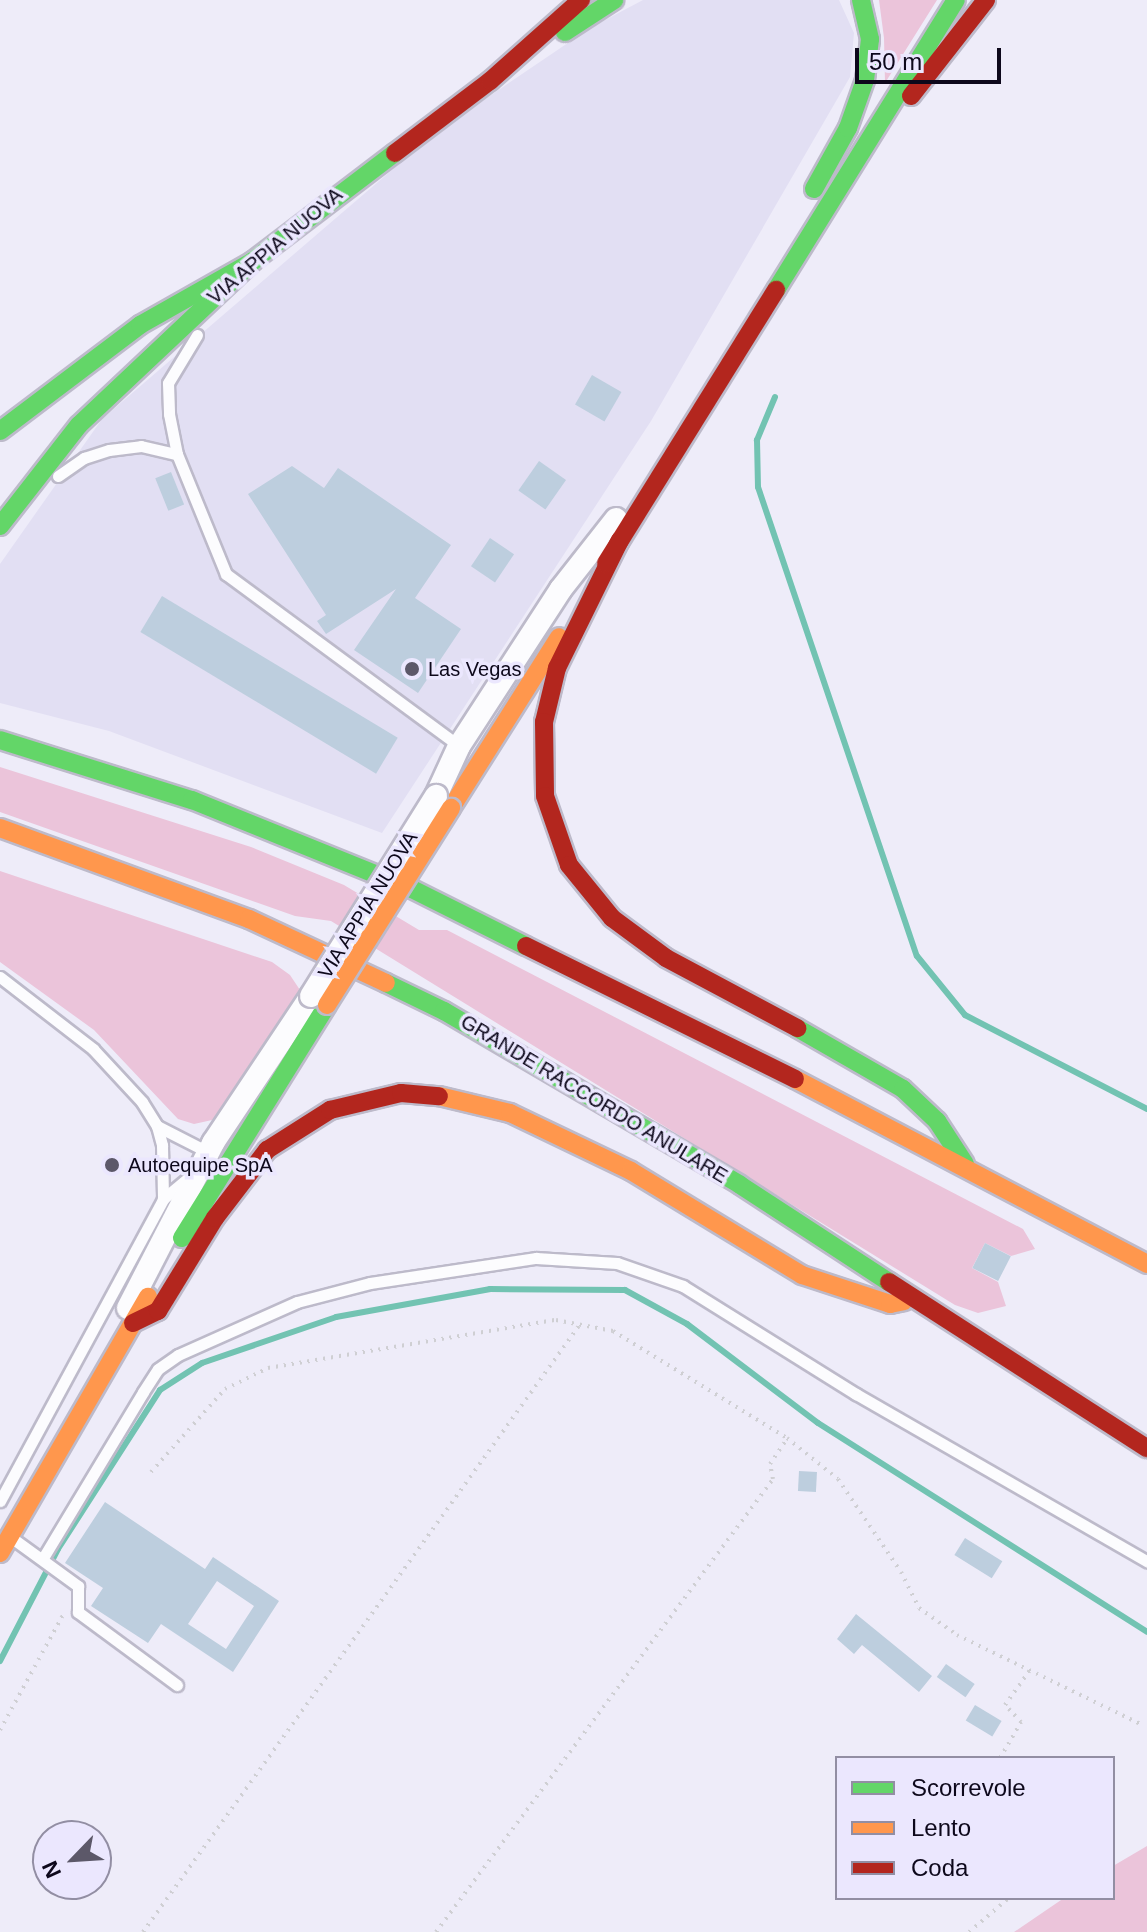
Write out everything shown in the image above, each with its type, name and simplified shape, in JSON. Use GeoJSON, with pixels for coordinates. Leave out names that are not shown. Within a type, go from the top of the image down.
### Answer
{"type":"FeatureCollection","features":[{"type":"Feature","properties":{"kind":"main road","name":"VIA APPIA NUOVA"},"geometry":{"type":"LineString","coordinates":[[0,526],[116,386],[253,261],[490,81],[581,0]]}},
{"type":"Feature","properties":{"kind":"main road"},"geometry":{"type":"LineString","coordinates":[[490,81],[614,0]]}},
{"type":"Feature","properties":{"kind":"main road"},"geometry":{"type":"LineString","coordinates":[[721,377],[859,100],[870,49],[861,0]]}},
{"type":"Feature","properties":{"kind":"main road","name":"VIA APPIA NUOVA"},"geometry":{"type":"LineString","coordinates":[[444,802],[620,540],[956,0]]}},
{"type":"Feature","properties":{"kind":"main road"},"geometry":{"type":"LineString","coordinates":[[861,157],[986,0]]}},
{"type":"Feature","properties":{"kind":"main road"},"geometry":{"type":"LineString","coordinates":[[0,431],[152,318],[253,261]]}},
{"type":"Feature","properties":{"kind":"main road"},"geometry":{"type":"LineString","coordinates":[[620,540],[557,668],[544,722],[545,796],[569,865],[612,918],[673,963],[848,1053],[903,1089],[937,1121],[967,1168]]}},
{"type":"Feature","properties":{"kind":"main road"},"geometry":{"type":"LineString","coordinates":[[0,740],[192,800],[412,889],[967,1168],[1147,1264]]}},
{"type":"Feature","properties":{"kind":"main road","name":"GRANDE RACCORDO ANULARE"},"geometry":{"type":"LineString","coordinates":[[0,828],[236,913],[444,1011],[740,1185],[1147,1448]]}},
{"type":"Feature","properties":{"kind":"main road","name":"VIA APPIA NUOVA"},"geometry":{"type":"LineString","coordinates":[[0,1553],[319,1000]]}},
{"type":"Feature","properties":{"kind":"main road"},"geometry":{"type":"LineString","coordinates":[[133,1323],[158,1311],[245,1177],[287,1134],[354,1102],[419,1093],[480,1104],[569,1140],[802,1275],[890,1304],[914,1299]]}},
{"type":"Feature","properties":{"kind":"street","name":"VIA APPIA NUOVA"},"geometry":{"type":"LineString","coordinates":[[93,1394],[141,1278],[203,1162],[319,1000],[444,802],[459,746],[572,573],[681,440]]}},
{"type":"Feature","properties":{"kind":"lane"},"geometry":{"type":"LineString","coordinates":[[253,261],[185,350],[168,383],[177,454],[210,543],[236,583],[459,746]]}},
{"type":"Feature","properties":{"kind":"lane"},"geometry":{"type":"LineString","coordinates":[[16,504],[84,458],[109,450],[141,446],[177,454]]}},
{"type":"Feature","properties":{"kind":"lane"},"geometry":{"type":"LineString","coordinates":[[0,977],[105,1059],[157,1126],[203,1162],[163,1199],[5,1486],[0,1501]]}},
{"type":"Feature","properties":{"kind":"lane"},"geometry":{"type":"LineString","coordinates":[[157,1126],[165,1161],[163,1199]]}},
{"type":"Feature","properties":{"kind":"lane"},"geometry":{"type":"LineString","coordinates":[[43,1558],[158,1369],[178,1355],[297,1302],[370,1283],[536,1258],[617,1263],[683,1286],[856,1394],[1147,1561]]}},
{"type":"Feature","properties":{"kind":"lane"},"geometry":{"type":"LineString","coordinates":[[11,1536],[78,1586],[78,1612],[177,1685]]}},
{"type":"Feature","properties":{"kind":"path"},"geometry":{"type":"LineString","coordinates":[[151,1472],[225,1389],[268,1368],[556,1320],[613,1331],[787,1438],[838,1479],[901,1572],[919,1608],[957,1635],[1140,1724]]}},
{"type":"Feature","properties":{"kind":"path"},"geometry":{"type":"LineString","coordinates":[[143,1932],[581,1323]]}},
{"type":"Feature","properties":{"kind":"path"},"geometry":{"type":"LineString","coordinates":[[436,1932],[773,1479],[770,1464],[787,1438]]}},
{"type":"Feature","properties":{"kind":"path"},"geometry":{"type":"LineString","coordinates":[[0,1730],[78,1586]]}},
{"type":"Feature","properties":{"kind":"path"},"geometry":{"type":"LineString","coordinates":[[1001,1756],[1021,1722],[1005,1705],[1030,1670]]}},
{"type":"Feature","properties":{"kind":"path"},"geometry":{"type":"LineString","coordinates":[[969,1932],[1007,1900]]}},
{"type":"Feature","properties":{"kind":"shaded area"},"geometry":{"type":"Polygon","coordinates":[[[643,0],[839,0],[854,33],[850,77],[651,421],[382,833],[109,731],[0,703],[0,564],[102,419],[435,133],[590,28],[643,0]]]}},
{"type":"Feature","properties":{"kind":"shaded area"},"geometry":{"type":"Polygon","coordinates":[[[879,0],[937,0],[885,83],[884,38],[879,0]]]}},
{"type":"Feature","properties":{"kind":"shaded area"},"geometry":{"type":"Polygon","coordinates":[[[0,767],[251,847],[344,885],[419,930],[447,930],[1023,1229],[1035,1249],[1011,1256],[985,1243],[972,1268],[998,1282],[1006,1306],[978,1313],[955,1305],[331,921],[295,916],[0,812],[0,767]]]}},
{"type":"Feature","properties":{"kind":"shaded area"},"geometry":{"type":"Polygon","coordinates":[[[0,871],[272,962],[290,975],[300,990],[289,1021],[266,1043],[227,1108],[212,1120],[194,1124],[178,1119],[94,1030],[0,962],[0,871]]]}},
{"type":"Feature","properties":{"kind":"shaded area"},"geometry":{"type":"Polygon","coordinates":[[[1147,1846],[1147,1932],[1014,1932],[1061,1900],[1115,1900],[1115,1865],[1147,1846]]]}},
{"type":"Feature","properties":{"kind":"building"},"geometry":{"type":"Polygon","coordinates":[[[592,375],[621,392],[604,421],[575,404],[592,375]]]}},
{"type":"Feature","properties":{"kind":"building"},"geometry":{"type":"Polygon","coordinates":[[[539,461],[566,480],[545,509],[518,490],[539,461]]]}},
{"type":"Feature","properties":{"kind":"building"},"geometry":{"type":"Polygon","coordinates":[[[292,466],[324,488],[338,468],[451,545],[415,598],[461,629],[418,693],[354,650],[396,589],[326,634],[317,621],[326,615],[248,494],[292,466]]]}},
{"type":"Feature","properties":{"kind":"building"},"geometry":{"type":"Polygon","coordinates":[[[171,472],[184,504],[168,511],[155,478],[171,472]]]}},
{"type":"Feature","properties":{"kind":"building"},"geometry":{"type":"Polygon","coordinates":[[[490,538],[514,554],[495,582],[471,566],[490,538]]]}},
{"type":"Feature","properties":{"kind":"building"},"geometry":{"type":"Polygon","coordinates":[[[162,596],[398,738],[376,774],[140,632],[162,596]]]}},
{"type":"Feature","properties":{"kind":"building"},"geometry":{"type":"Polygon","coordinates":[[[985,1243],[1011,1256],[998,1281],[972,1268],[985,1243]]]}},
{"type":"Feature","properties":{"kind":"building"},"geometry":{"type":"Polygon","coordinates":[[[799,1471],[817,1472],[816,1492],[798,1491],[799,1471]]]}},
{"type":"Feature","properties":{"kind":"building"},"geometry":{"type":"Polygon","coordinates":[[[105,1502],[205,1569],[213,1557],[279,1601],[233,1672],[161,1624],[148,1643],[91,1606],[103,1588],[65,1563],[105,1502]],[[217,1581],[188,1624],[226,1649],[254,1606],[217,1581]]]}},
{"type":"Feature","properties":{"kind":"building"},"geometry":{"type":"Polygon","coordinates":[[[965,1538],[1002,1561],[992,1578],[954,1555],[965,1538]]]}},
{"type":"Feature","properties":{"kind":"building"},"geometry":{"type":"Polygon","coordinates":[[[856,1614],[932,1676],[919,1692],[862,1645],[854,1654],[837,1639],[856,1614]]]}},
{"type":"Feature","properties":{"kind":"building"},"geometry":{"type":"Polygon","coordinates":[[[946,1664],[975,1684],[965,1697],[937,1677],[946,1664]]]}},
{"type":"Feature","properties":{"kind":"building"},"geometry":{"type":"Polygon","coordinates":[[[975,1705],[1002,1721],[992,1736],[966,1720],[975,1705]]]}},
{"type":"Feature","properties":{"kind":"waterway"},"geometry":{"type":"LineString","coordinates":[[775,397],[757,440],[758,487],[917,956],[965,1015],[1147,1109]]}},
{"type":"Feature","properties":{"kind":"waterway"},"geometry":{"type":"LineString","coordinates":[[0,1661],[58,1549],[160,1390],[202,1363],[336,1317],[490,1289],[625,1290],[687,1324],[818,1423],[1147,1632]]}},
{"type":"Feature","properties":{"kind":"traffic: fast"},"geometry":{"type":"LineString","coordinates":[[565,32],[614,0]]}},
{"type":"Feature","properties":{"kind":"traffic: fast"},"geometry":{"type":"LineString","coordinates":[[814,189],[848,128],[865,80],[870,39],[861,0]]}},
{"type":"Feature","properties":{"kind":"traffic: fast"},"geometry":{"type":"LineString","coordinates":[[776,290],[956,0]]}},
{"type":"Feature","properties":{"kind":"traffic: fast"},"geometry":{"type":"LineString","coordinates":[[0,526],[79,425],[253,261],[395,153]]}},
{"type":"Feature","properties":{"kind":"traffic: fast"},"geometry":{"type":"LineString","coordinates":[[0,431],[140,325],[253,261]]}},
{"type":"Feature","properties":{"kind":"traffic: fast"},"geometry":{"type":"LineString","coordinates":[[0,740],[192,800],[412,889],[526,946]]}},
{"type":"Feature","properties":{"kind":"traffic: fast"},"geometry":{"type":"LineString","coordinates":[[386,983],[444,1011],[740,1185],[889,1282]]}},
{"type":"Feature","properties":{"kind":"traffic: fast"},"geometry":{"type":"LineString","coordinates":[[182,1238],[327,1005]]}},
{"type":"Feature","properties":{"kind":"traffic: fast"},"geometry":{"type":"LineString","coordinates":[[797,1028],[903,1089],[937,1121],[965,1164]]}},
{"type":"Feature","properties":{"kind":"traffic: slow"},"geometry":{"type":"LineString","coordinates":[[451,808],[559,637]]}},
{"type":"Feature","properties":{"kind":"traffic: slow"},"geometry":{"type":"LineString","coordinates":[[327,1005],[451,808]]}},
{"type":"Feature","properties":{"kind":"traffic: slow"},"geometry":{"type":"LineString","coordinates":[[0,828],[249,919],[386,983]]}},
{"type":"Feature","properties":{"kind":"traffic: slow"},"geometry":{"type":"LineString","coordinates":[[795,1079],[1147,1264]]}},
{"type":"Feature","properties":{"kind":"traffic: slow"},"geometry":{"type":"LineString","coordinates":[[439,1096],[510,1113],[631,1171],[802,1275],[890,1304],[904,1301]]}},
{"type":"Feature","properties":{"kind":"traffic: slow"},"geometry":{"type":"LineString","coordinates":[[0,1553],[148,1297]]}},
{"type":"Feature","properties":{"kind":"traffic: jam"},"geometry":{"type":"LineString","coordinates":[[395,153],[490,81],[581,0]]}},
{"type":"Feature","properties":{"kind":"traffic: jam"},"geometry":{"type":"LineString","coordinates":[[911,96],[986,0]]}},
{"type":"Feature","properties":{"kind":"traffic: jam"},"geometry":{"type":"LineString","coordinates":[[606,563],[776,290]]}},
{"type":"Feature","properties":{"kind":"traffic: jam"},"geometry":{"type":"LineString","coordinates":[[620,540],[557,668],[544,722],[545,796],[569,865],[612,918],[666,958],[797,1028]]}},
{"type":"Feature","properties":{"kind":"traffic: jam"},"geometry":{"type":"LineString","coordinates":[[526,946],[795,1079]]}},
{"type":"Feature","properties":{"kind":"traffic: jam"},"geometry":{"type":"LineString","coordinates":[[133,1323],[158,1311],[215,1218],[267,1150],[330,1110],[401,1093],[439,1096]]}},
{"type":"Feature","properties":{"kind":"traffic: jam"},"geometry":{"type":"LineString","coordinates":[[889,1282],[1147,1448]]}},
{"type":"Feature","properties":{"kind":"place","name":"Las Vegas"},"geometry":{"type":"Point","coordinates":[412,669]}},
{"type":"Feature","properties":{"kind":"place","name":"Autoequipe SpA"},"geometry":{"type":"Point","coordinates":[112,1165]}}]}
